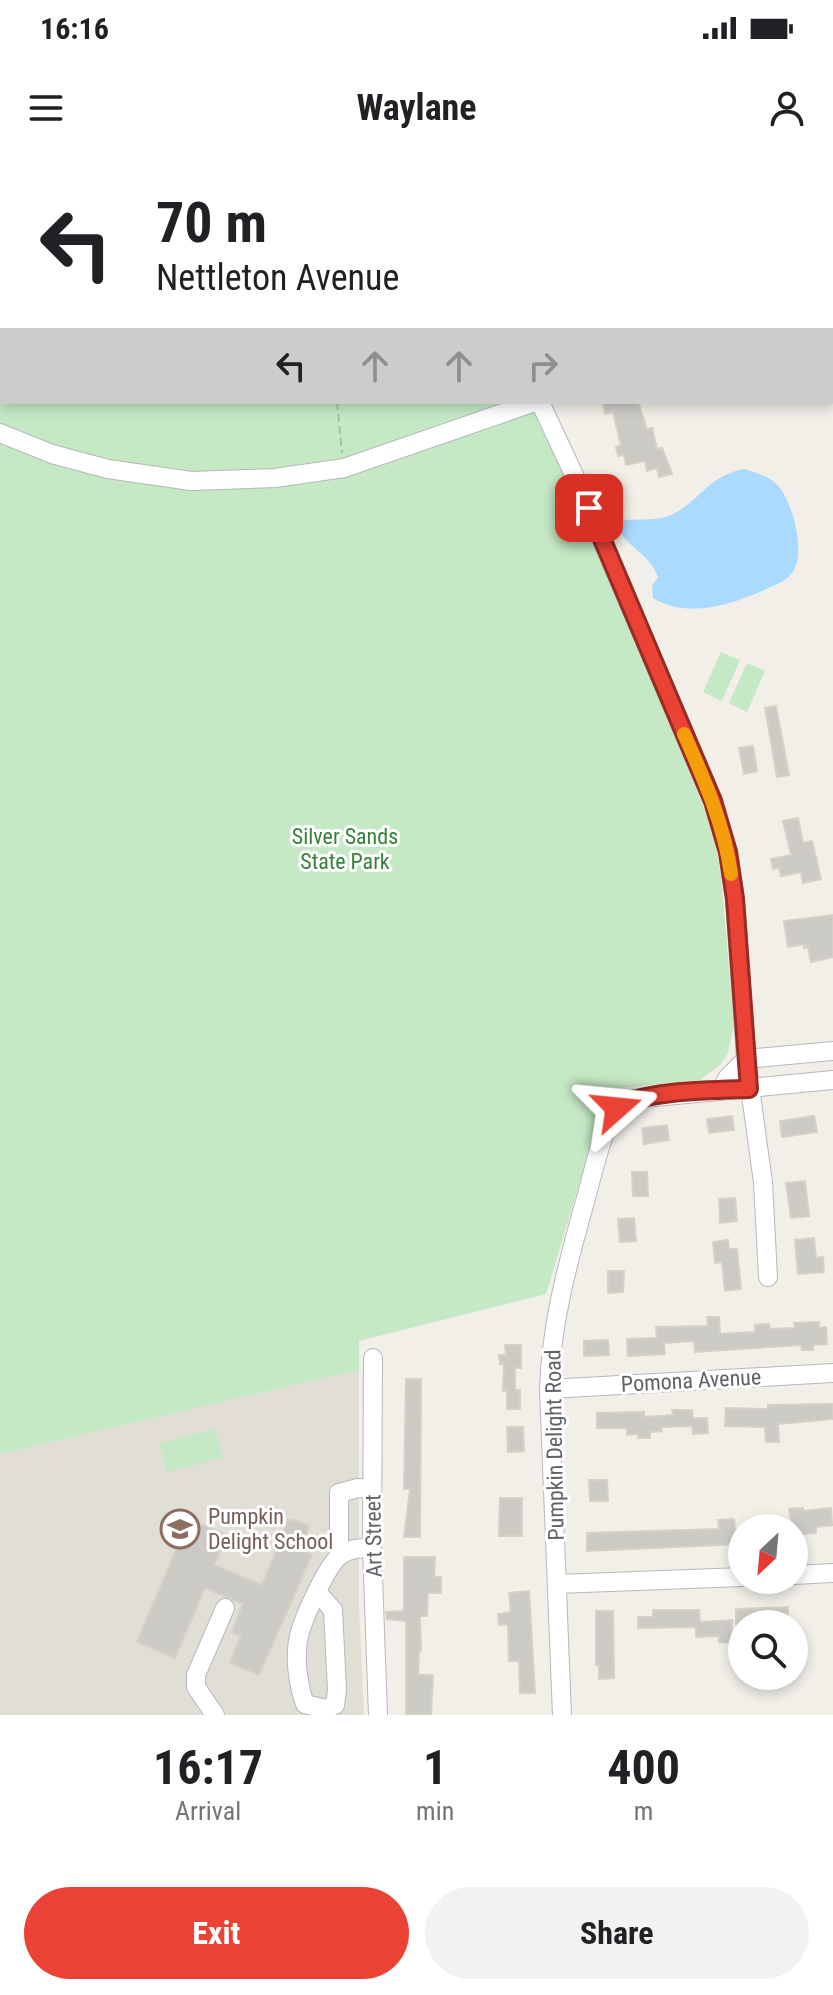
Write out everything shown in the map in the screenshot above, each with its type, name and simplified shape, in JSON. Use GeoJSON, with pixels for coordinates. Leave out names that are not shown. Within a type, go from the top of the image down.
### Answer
{"type":"FeatureCollection","features":[{"type":"Feature","properties":{"kind":"street"},"geometry":{"type":"LineString","coordinates":[[0,433],[52,454],[108,469],[191,481],[275,478],[344,468],[532,404]]}},
{"type":"Feature","properties":{"kind":"street"},"geometry":{"type":"LineString","coordinates":[[539,404],[576,479],[713,801],[728,852],[735,899],[749,1089],[763,1182],[768,1277]]}},
{"type":"Feature","properties":{"kind":"street"},"geometry":{"type":"LineString","coordinates":[[833,1051],[746,1059],[728,1077],[722,1089],[833,1080]]}},
{"type":"Feature","properties":{"kind":"street","name":"Pumpkin Delight Road"},"geometry":{"type":"LineString","coordinates":[[562,1715],[549,1389],[557,1308],[611,1116],[624,1102],[634,1099],[722,1089]]}},
{"type":"Feature","properties":{"kind":"street","name":"Art Street"},"geometry":{"type":"LineString","coordinates":[[373,1358],[372,1548],[378,1715]]}},
{"type":"Feature","properties":{"kind":"street","name":"Pomona Avenue"},"geometry":{"type":"LineString","coordinates":[[549,1389],[833,1373]]}},
{"type":"Feature","properties":{"kind":"street"},"geometry":{"type":"LineString","coordinates":[[339,1555],[339,1493],[358,1488],[372,1489]]}},
{"type":"Feature","properties":{"kind":"street"},"geometry":{"type":"LineString","coordinates":[[317,1592],[333,1610],[337,1690],[335,1705],[326,1709],[305,1704],[298,1663],[299,1636],[317,1592],[330,1565],[339,1555],[353,1549],[372,1548]]}},
{"type":"Feature","properties":{"kind":"street"},"geometry":{"type":"LineString","coordinates":[[808,1574],[833,1573]]}},
{"type":"Feature","properties":{"kind":"street"},"geometry":{"type":"LineString","coordinates":[[557,1584],[728,1578]]}},
{"type":"Feature","properties":{"kind":"street"},"geometry":{"type":"LineString","coordinates":[[215,1715],[196,1687],[196,1675],[225,1608]]}},
{"type":"Feature","properties":{"kind":"path"},"geometry":{"type":"LineString","coordinates":[[337,404],[344,468]]}},
{"type":"Feature","properties":{"kind":"shaded area","name":"Pumpkin Delight School"},"geometry":{"type":"Polygon","coordinates":[[[359,1370],[359,1604],[364,1715],[0,1715],[0,1454],[359,1370]]]}},
{"type":"Feature","properties":{"kind":"green space","name":"Silver Sands State Park"},"geometry":{"type":"Polygon","coordinates":[[[0,404],[539,404],[538,422],[561,465],[596,545],[714,831],[721,875],[734,1026],[728,1052],[721,1064],[700,1080],[598,1090],[600,1115],[546,1294],[359,1341],[359,1370],[0,1454],[0,404]]]}},
{"type":"Feature","properties":{"kind":"green space"},"geometry":{"type":"Polygon","coordinates":[[[721,652],[740,660],[722,701],[703,692],[721,652]]]}},
{"type":"Feature","properties":{"kind":"green space"},"geometry":{"type":"Polygon","coordinates":[[[747,663],[765,671],[747,712],[729,703],[747,663]]]}},
{"type":"Feature","properties":{"kind":"green space"},"geometry":{"type":"Polygon","coordinates":[[[215,1429],[223,1458],[167,1472],[159,1443],[215,1429]]]}},
{"type":"Feature","properties":{"kind":"water"},"geometry":{"type":"Polygon","coordinates":[[[745,469],[771,480],[786,499],[798,544],[798,556],[792,573],[753,595],[710,607],[680,608],[653,598],[652,586],[658,577],[654,568],[627,541],[618,527],[623,520],[669,516],[722,477],[745,469]]]}},
{"type":"Feature","properties":{"kind":"building"},"geometry":{"type":"Polygon","coordinates":[[[603,404],[639,404],[647,429],[652,428],[657,449],[662,448],[672,474],[659,477],[657,468],[647,471],[645,461],[626,465],[624,455],[618,456],[616,447],[621,445],[613,412],[605,414],[603,404]]]}},
{"type":"Feature","properties":{"kind":"building"},"geometry":{"type":"Polygon","coordinates":[[[776,706],[789,775],[777,777],[765,708],[776,706]]]}},
{"type":"Feature","properties":{"kind":"building"},"geometry":{"type":"Polygon","coordinates":[[[753,746],[757,771],[744,774],[739,748],[753,746]]]}},
{"type":"Feature","properties":{"kind":"building"},"geometry":{"type":"Polygon","coordinates":[[[798,818],[803,843],[812,841],[821,879],[803,883],[801,872],[781,876],[779,867],[773,869],[771,859],[791,855],[783,821],[798,818]]]}},
{"type":"Feature","properties":{"kind":"building"},"geometry":{"type":"Polygon","coordinates":[[[833,915],[833,957],[811,962],[808,947],[804,948],[804,944],[788,947],[784,921],[833,915]]]}},
{"type":"Feature","properties":{"kind":"building"},"geometry":{"type":"Polygon","coordinates":[[[732,1116],[734,1130],[709,1133],[707,1119],[732,1116]]]}},
{"type":"Feature","properties":{"kind":"building"},"geometry":{"type":"Polygon","coordinates":[[[814,1116],[817,1132],[782,1137],[780,1121],[814,1116]]]}},
{"type":"Feature","properties":{"kind":"building"},"geometry":{"type":"Polygon","coordinates":[[[667,1125],[669,1140],[644,1144],[642,1128],[667,1125]]]}},
{"type":"Feature","properties":{"kind":"building"},"geometry":{"type":"Polygon","coordinates":[[[632,1172],[647,1172],[648,1196],[633,1196],[632,1172]]]}},
{"type":"Feature","properties":{"kind":"building"},"geometry":{"type":"Polygon","coordinates":[[[805,1181],[809,1216],[791,1218],[786,1183],[805,1181]]]}},
{"type":"Feature","properties":{"kind":"building"},"geometry":{"type":"Polygon","coordinates":[[[735,1198],[737,1221],[720,1223],[719,1199],[735,1198]]]}},
{"type":"Feature","properties":{"kind":"building"},"geometry":{"type":"Polygon","coordinates":[[[634,1218],[636,1241],[620,1242],[618,1219],[634,1218]]]}},
{"type":"Feature","properties":{"kind":"building"},"geometry":{"type":"Polygon","coordinates":[[[814,1238],[816,1258],[823,1257],[824,1272],[798,1274],[795,1240],[814,1238]]]}},
{"type":"Feature","properties":{"kind":"building"},"geometry":{"type":"Polygon","coordinates":[[[728,1240],[729,1249],[737,1249],[741,1289],[725,1291],[722,1262],[715,1263],[713,1242],[728,1240]]]}},
{"type":"Feature","properties":{"kind":"building"},"geometry":{"type":"Polygon","coordinates":[[[608,1271],[624,1271],[623,1292],[608,1293],[608,1271]]]}},
{"type":"Feature","properties":{"kind":"building"},"geometry":{"type":"Polygon","coordinates":[[[707,1317],[719,1317],[720,1334],[755,1332],[755,1325],[769,1324],[770,1329],[795,1328],[794,1323],[819,1322],[819,1328],[826,1327],[827,1344],[813,1345],[813,1350],[802,1350],[801,1345],[695,1352],[694,1341],[664,1343],[665,1354],[628,1356],[627,1339],[657,1338],[656,1327],[708,1326],[707,1317]]]}},
{"type":"Feature","properties":{"kind":"building"},"geometry":{"type":"Polygon","coordinates":[[[608,1340],[609,1355],[584,1356],[584,1341],[608,1340]]]}},
{"type":"Feature","properties":{"kind":"building"},"geometry":{"type":"Polygon","coordinates":[[[505,1345],[521,1345],[521,1368],[515,1368],[515,1390],[520,1390],[520,1409],[507,1409],[507,1391],[503,1391],[504,1364],[500,1364],[499,1355],[506,1355],[505,1345]]]}},
{"type":"Feature","properties":{"kind":"building"},"geometry":{"type":"Polygon","coordinates":[[[406,1379],[421,1379],[420,1537],[404,1537],[410,1489],[404,1489],[406,1379]]]}},
{"type":"Feature","properties":{"kind":"building"},"geometry":{"type":"Polygon","coordinates":[[[833,1404],[833,1419],[778,1424],[779,1442],[766,1442],[765,1427],[725,1426],[726,1408],[768,1409],[768,1405],[833,1404]]]}},
{"type":"Feature","properties":{"kind":"building"},"geometry":{"type":"Polygon","coordinates":[[[672,1410],[692,1410],[693,1418],[707,1418],[708,1433],[693,1434],[692,1426],[661,1427],[662,1431],[650,1432],[650,1438],[638,1438],[638,1434],[627,1435],[627,1428],[597,1428],[597,1413],[644,1412],[644,1417],[673,1415],[672,1410]]]}},
{"type":"Feature","properties":{"kind":"building"},"geometry":{"type":"Polygon","coordinates":[[[507,1427],[523,1427],[524,1451],[508,1452],[507,1427]]]}},
{"type":"Feature","properties":{"kind":"building"},"geometry":{"type":"Polygon","coordinates":[[[589,1480],[607,1480],[608,1501],[590,1501],[589,1480]]]}},
{"type":"Feature","properties":{"kind":"building"},"geometry":{"type":"Polygon","coordinates":[[[500,1498],[522,1498],[522,1536],[499,1536],[500,1498]]]}},
{"type":"Feature","properties":{"kind":"building"},"geometry":{"type":"Polygon","coordinates":[[[831,1508],[832,1525],[816,1527],[816,1533],[808,1534],[808,1514],[790,1514],[789,1509],[831,1508]]]}},
{"type":"Feature","properties":{"kind":"building"},"geometry":{"type":"Polygon","coordinates":[[[189,1519],[227,1535],[214,1565],[262,1585],[288,1520],[309,1526],[301,1550],[312,1555],[259,1675],[230,1663],[241,1636],[232,1632],[243,1604],[205,1588],[175,1658],[137,1642],[189,1519]]]}},
{"type":"Feature","properties":{"kind":"building"},"geometry":{"type":"Polygon","coordinates":[[[728,1519],[728,1545],[587,1551],[587,1533],[719,1529],[718,1520],[728,1519]]]}},
{"type":"Feature","properties":{"kind":"building"},"geometry":{"type":"Polygon","coordinates":[[[404,1557],[435,1557],[434,1577],[441,1577],[441,1593],[428,1593],[427,1616],[420,1616],[418,1675],[433,1675],[431,1715],[406,1715],[406,1621],[387,1619],[386,1612],[404,1611],[404,1557]]]}},
{"type":"Feature","properties":{"kind":"building"},"geometry":{"type":"Polygon","coordinates":[[[529,1591],[535,1693],[520,1693],[519,1661],[509,1661],[508,1624],[499,1625],[498,1614],[511,1612],[509,1593],[529,1591]]]}},
{"type":"Feature","properties":{"kind":"building"},"geometry":{"type":"Polygon","coordinates":[[[788,1607],[788,1610],[736,1609],[788,1607]]]}},
{"type":"Feature","properties":{"kind":"building"},"geometry":{"type":"Polygon","coordinates":[[[653,1610],[699,1610],[700,1622],[728,1620],[728,1643],[719,1642],[719,1636],[696,1637],[696,1627],[638,1628],[638,1617],[653,1617],[653,1610]]]}},
{"type":"Feature","properties":{"kind":"building"},"geometry":{"type":"Polygon","coordinates":[[[596,1611],[613,1611],[614,1678],[599,1679],[596,1611]]]}},
{"type":"Feature","properties":{"kind":"slow traffic"},"geometry":{"type":"LineString","coordinates":[[684,734],[713,801],[731,874]]}},
{"type":"Feature","properties":{"kind":"place","name":"Pumpkin Delight School"},"geometry":{"type":"Point","coordinates":[180,1529]}},
{"type":"Feature","properties":{"kind":"route"},"geometry":{"type":"LineString","coordinates":[[589,508],[713,801],[728,852],[735,899],[749,1089],[634,1099],[617,1108]]}}]}
